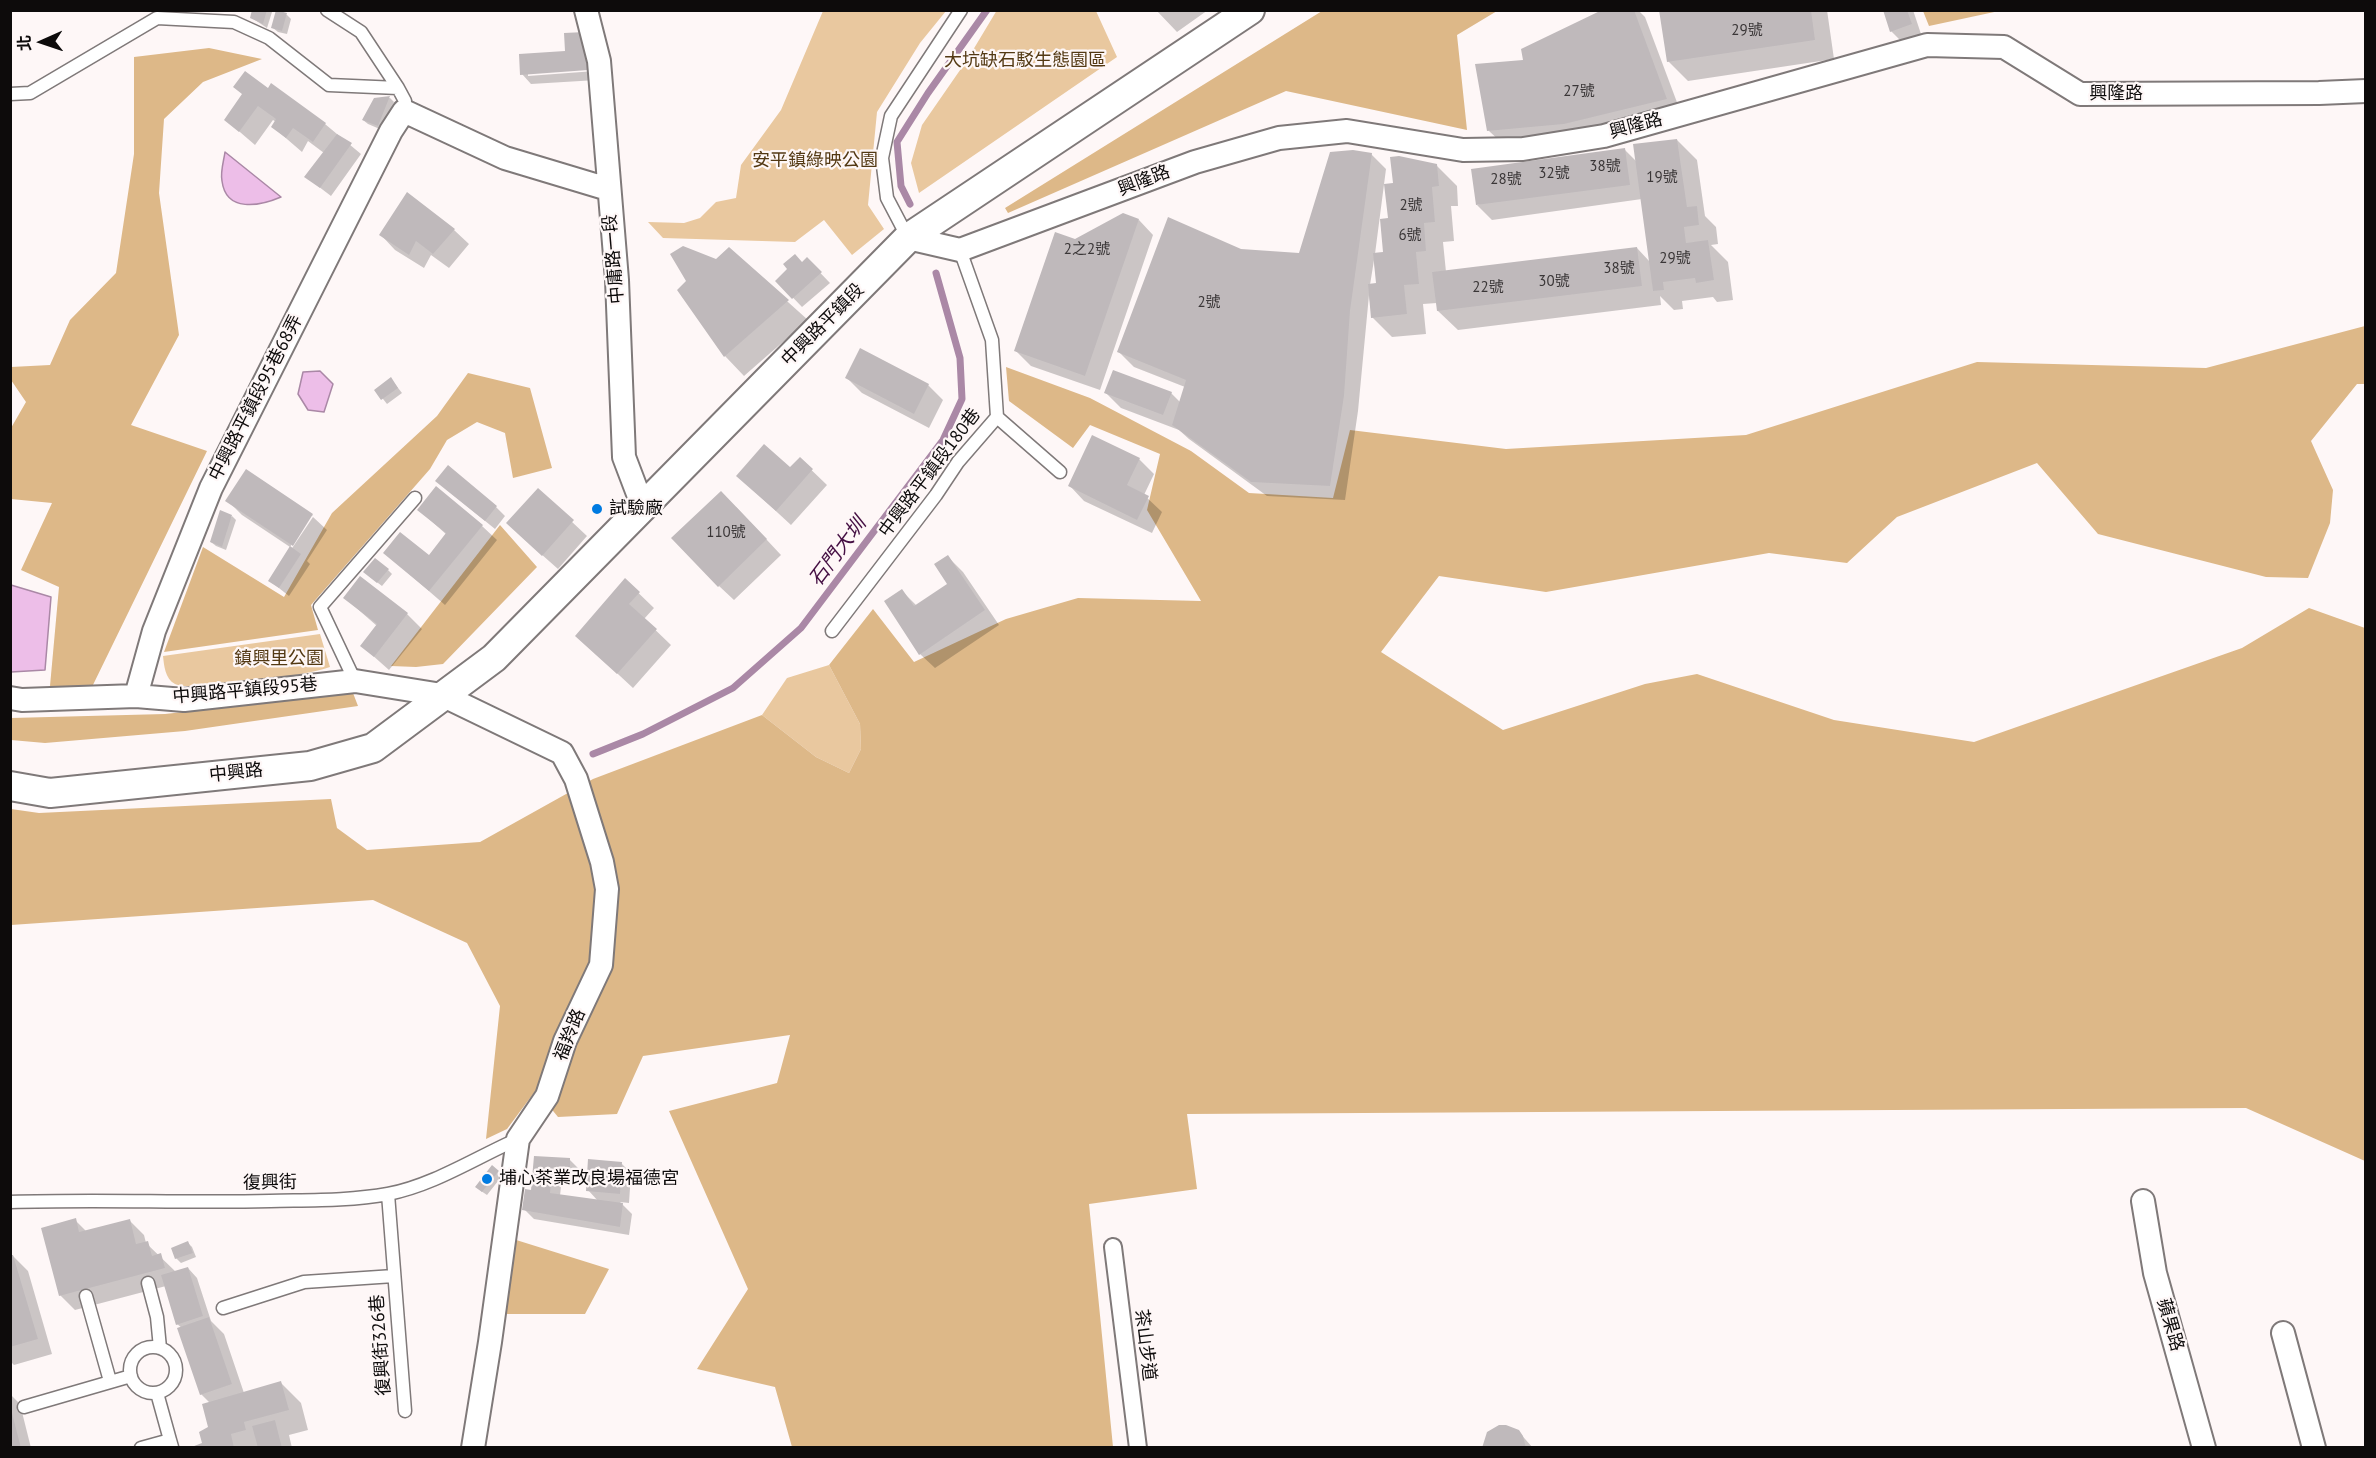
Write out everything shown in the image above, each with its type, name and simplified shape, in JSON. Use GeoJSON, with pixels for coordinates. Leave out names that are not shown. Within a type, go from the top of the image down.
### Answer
{"type":"FeatureCollection","features":[{"type":"Feature","properties":{"kind":"street","name":"中庸路一段"},"geometry":{"type":"LineString","coordinates":[[586,10],[599,61],[608,189],[618,280],[624,457],[643,507]]}},
{"type":"Feature","properties":{"kind":"street","name":"中興路平鎮段"},"geometry":{"type":"LineString","coordinates":[[442,695],[494,658],[908,238],[1250,10]]}},
{"type":"Feature","properties":{"kind":"street","name":"興隆路"},"geometry":{"type":"LineString","coordinates":[[960,250],[1195,162],[1279,138],[1347,131],[1463,150],[1523,149],[1604,136],[1927,45],[2004,47],[2080,94],[2366,91]]}},
{"type":"Feature","properties":{"kind":"street"},"geometry":{"type":"LineString","coordinates":[[404,111],[505,158],[608,189]]}},
{"type":"Feature","properties":{"kind":"street","name":"中興路平鎮段95巷68弄"},"geometry":{"type":"LineString","coordinates":[[136,696],[154,631],[211,488],[391,131],[404,111]]}},
{"type":"Feature","properties":{"kind":"street"},"geometry":{"type":"LineString","coordinates":[[908,238],[960,250]]}},
{"type":"Feature","properties":{"kind":"street","name":"中興路平鎮段95巷"},"geometry":{"type":"LineString","coordinates":[[10,698],[22,700],[136,696],[184,700],[355,681],[442,695]]}},
{"type":"Feature","properties":{"kind":"street","name":"中興路"},"geometry":{"type":"LineString","coordinates":[[10,786],[50,793],[310,766],[373,748],[442,695]]}},
{"type":"Feature","properties":{"kind":"street","name":"福羚路"},"geometry":{"type":"LineString","coordinates":[[442,695],[562,753],[576,779],[602,862],[607,889],[601,965],[565,1041],[547,1096],[518,1139],[473,1448]]}},
{"type":"Feature","properties":{"kind":"street","name":"蘋果路"},"geometry":{"type":"LineString","coordinates":[[2143,1200],[2155,1273],[2204,1448]]}},
{"type":"Feature","properties":{"kind":"street","name":"茶山步道"},"geometry":{"type":"LineString","coordinates":[[1113,1247],[1138,1448]]}},
{"type":"Feature","properties":{"kind":"street"},"geometry":{"type":"LineString","coordinates":[[2283,1333],[2314,1448]]}},
{"type":"Feature","properties":{"kind":"lane"},"geometry":{"type":"LineString","coordinates":[[327,10],[361,32],[405,100],[404,111]]}},
{"type":"Feature","properties":{"kind":"lane"},"geometry":{"type":"LineString","coordinates":[[908,238],[887,198],[882,158],[891,116],[961,10]]}},
{"type":"Feature","properties":{"kind":"lane"},"geometry":{"type":"LineString","coordinates":[[10,94],[30,93],[158,18],[235,16],[269,38],[329,85],[398,88]]}},
{"type":"Feature","properties":{"kind":"lane","name":"中興路平鎮段180巷"},"geometry":{"type":"LineString","coordinates":[[832,631],[936,495],[958,462],[997,417],[992,340],[960,250]]}},
{"type":"Feature","properties":{"kind":"lane"},"geometry":{"type":"LineString","coordinates":[[997,417],[1060,472]]}},
{"type":"Feature","properties":{"kind":"lane"},"geometry":{"type":"LineString","coordinates":[[355,681],[320,607],[414,498]]}},
{"type":"Feature","properties":{"kind":"lane","name":"復興街"},"geometry":{"type":"LineString","coordinates":[[10,1202],[343,1200],[388,1194],[420,1186],[518,1139]]}},
{"type":"Feature","properties":{"kind":"lane","name":"復興街326巷"},"geometry":{"type":"LineString","coordinates":[[388,1194],[405,1411]]}},
{"type":"Feature","properties":{"kind":"lane","name":"復興街326巷"},"geometry":{"type":"LineString","coordinates":[[223,1308],[304,1282],[394,1276]]}},
{"type":"Feature","properties":{"kind":"lane"},"geometry":{"type":"LineString","coordinates":[[148,1283],[157,1317],[160,1348]]}},
{"type":"Feature","properties":{"kind":"lane"},"geometry":{"type":"LineString","coordinates":[[86,1296],[110,1381]]}},
{"type":"Feature","properties":{"kind":"lane"},"geometry":{"type":"LineString","coordinates":[[153,1346],[173,1357],[176,1372],[170,1386],[157,1393],[142,1390],[131,1376],[131,1364],[139,1352],[153,1346]]}},
{"type":"Feature","properties":{"kind":"lane"},"geometry":{"type":"LineString","coordinates":[[24,1407],[131,1376]]}},
{"type":"Feature","properties":{"kind":"lane"},"geometry":{"type":"LineString","coordinates":[[141,1448],[171,1444],[157,1393]]}},
{"type":"Feature","properties":{"kind":"green space","name":"大坑缺石駁生態園區"},"geometry":{"type":"Polygon","coordinates":[[[997,10],[1096,11],[1117,57],[919,193],[911,163],[922,125],[967,60],[997,10]]]}},
{"type":"Feature","properties":{"kind":"green space","name":"安平鎮綠映公園"},"geometry":{"type":"Polygon","coordinates":[[[823,11],[946,11],[920,43],[877,112],[868,205],[884,229],[852,255],[824,220],[795,242],[663,238],[648,222],[684,223],[700,218],[716,202],[736,198],[741,165],[781,110],[823,11]]]}},
{"type":"Feature","properties":{"kind":"green space","name":"鎮興里公園"},"geometry":{"type":"Polygon","coordinates":[[[320,634],[330,667],[251,682],[203,686],[175,684],[167,675],[163,656],[320,634]]]}},
{"type":"Feature","properties":{"kind":"green space"},"geometry":{"type":"Polygon","coordinates":[[[829,665],[860,724],[861,749],[849,773],[816,757],[762,715],[787,678],[829,665]]]}},
{"type":"Feature","properties":{"kind":"shaded area"},"geometry":{"type":"Polygon","coordinates":[[[1923,10],[1999,11],[1929,26],[1923,10]]]}},
{"type":"Feature","properties":{"kind":"shaded area"},"geometry":{"type":"Polygon","coordinates":[[[1322,11],[1497,11],[1457,35],[1467,130],[1286,91],[1008,213],[1005,208],[1322,11]]]}},
{"type":"Feature","properties":{"kind":"shaded area"},"geometry":{"type":"Polygon","coordinates":[[[209,48],[262,59],[203,82],[164,119],[159,193],[179,335],[131,425],[207,451],[91,689],[50,686],[59,587],[21,570],[52,503],[11,499],[11,428],[26,402],[11,380],[11,367],[50,365],[70,320],[116,273],[134,154],[134,57],[209,48]]]}},
{"type":"Feature","properties":{"kind":"shaded area"},"geometry":{"type":"Polygon","coordinates":[[[225,152],[281,197],[254,204],[237,202],[230,198],[225,191],[222,177],[225,152]]]}},
{"type":"Feature","properties":{"kind":"shaded area"},"geometry":{"type":"Polygon","coordinates":[[[2365,326],[2365,384],[2357,384],[2311,441],[2333,490],[2330,523],[2308,578],[2266,577],[2098,534],[2037,463],[1897,517],[1847,563],[1769,553],[1546,592],[1439,576],[1381,652],[1503,730],[1645,684],[1697,674],[1834,720],[1974,742],[2242,648],[2309,608],[2365,628],[2365,1161],[2246,1108],[1187,1114],[1197,1189],[1089,1204],[1113,1447],[792,1447],[775,1387],[697,1369],[748,1289],[669,1111],[777,1083],[790,1035],[643,1056],[617,1114],[558,1117],[536,1090],[507,1129],[486,1139],[500,1006],[467,943],[373,900],[11,925],[11,809],[39,813],[331,799],[337,828],[367,850],[480,842],[593,779],[762,715],[816,757],[849,773],[861,749],[860,724],[829,665],[873,609],[914,662],[1006,619],[1078,598],[1201,601],[1147,510],[1160,454],[1090,425],[1073,448],[1009,401],[1006,367],[1090,398],[1191,451],[1249,493],[1333,498],[1350,430],[1506,449],[1746,435],[1977,362],[2206,368],[2365,326]]]}},
{"type":"Feature","properties":{"kind":"shaded area"},"geometry":{"type":"Polygon","coordinates":[[[320,371],[333,384],[324,412],[308,410],[298,394],[303,372],[320,371]]]}},
{"type":"Feature","properties":{"kind":"shaded area"},"geometry":{"type":"Polygon","coordinates":[[[468,373],[530,388],[552,468],[513,478],[505,433],[477,422],[447,440],[430,469],[311,605],[318,630],[164,652],[203,547],[284,597],[332,513],[437,416],[468,373]]]}},
{"type":"Feature","properties":{"kind":"shaded area"},"geometry":{"type":"Polygon","coordinates":[[[500,525],[537,567],[443,664],[416,667],[391,666],[500,525]]]}},
{"type":"Feature","properties":{"kind":"shaded area"},"geometry":{"type":"Polygon","coordinates":[[[11,585],[51,597],[45,670],[11,672],[11,585]]]}},
{"type":"Feature","properties":{"kind":"shaded area"},"geometry":{"type":"Polygon","coordinates":[[[353,693],[358,706],[185,731],[45,743],[11,740],[11,718],[165,714],[353,693]]]}},
{"type":"Feature","properties":{"kind":"shaded area"},"geometry":{"type":"Polygon","coordinates":[[[513,1239],[609,1269],[585,1314],[504,1314],[513,1239]]]}},
{"type":"Feature","properties":{"kind":"building"},"geometry":{"type":"Polygon","coordinates":[[[252,10],[267,10],[263,24],[250,18],[252,10]]]}},
{"type":"Feature","properties":{"kind":"building"},"geometry":{"type":"Polygon","coordinates":[[[276,10],[287,13],[282,31],[271,28],[276,10]]]}},
{"type":"Feature","properties":{"kind":"building"},"geometry":{"type":"Polygon","coordinates":[[[1602,10],[1634,10],[1667,99],[1564,124],[1487,131],[1475,64],[1523,60],[1521,49],[1602,10]]]}},
{"type":"Feature","properties":{"kind":"building"},"geometry":{"type":"Polygon","coordinates":[[[1659,10],[1811,10],[1815,40],[1667,62],[1659,10]]]}},
{"type":"Feature","properties":{"kind":"building"},"geometry":{"type":"Polygon","coordinates":[[[1883,10],[1907,10],[1912,24],[1890,32],[1883,10]]]}},
{"type":"Feature","properties":{"kind":"building"},"geometry":{"type":"Polygon","coordinates":[[[585,32],[588,70],[520,75],[519,54],[565,51],[564,33],[585,32]]]}},
{"type":"Feature","properties":{"kind":"building"},"geometry":{"type":"Polygon","coordinates":[[[245,71],[268,88],[271,83],[326,123],[313,142],[293,128],[286,138],[271,127],[276,119],[258,106],[239,132],[224,120],[242,94],[233,87],[245,71]]]}},
{"type":"Feature","properties":{"kind":"building"},"geometry":{"type":"Polygon","coordinates":[[[390,96],[378,126],[362,120],[374,98],[390,96]]]}},
{"type":"Feature","properties":{"kind":"building"},"geometry":{"type":"Polygon","coordinates":[[[337,134],[352,143],[320,188],[304,177],[337,134]]]}},
{"type":"Feature","properties":{"kind":"building"},"geometry":{"type":"Polygon","coordinates":[[[1677,139],[1687,207],[1697,206],[1699,225],[1684,227],[1686,243],[1708,240],[1714,280],[1696,283],[1695,278],[1663,282],[1664,290],[1653,291],[1633,144],[1677,139]]]}},
{"type":"Feature","properties":{"kind":"building"},"geometry":{"type":"Polygon","coordinates":[[[1625,148],[1630,185],[1476,205],[1471,169],[1625,148]]]}},
{"type":"Feature","properties":{"kind":"building"},"geometry":{"type":"Polygon","coordinates":[[[1353,150],[1372,153],[1350,311],[1344,396],[1330,486],[1251,482],[1172,425],[1186,380],[1117,352],[1168,217],[1241,249],[1299,253],[1330,152],[1353,150]]]}},
{"type":"Feature","properties":{"kind":"building"},"geometry":{"type":"Polygon","coordinates":[[[1399,156],[1437,164],[1439,186],[1432,187],[1435,222],[1424,223],[1426,251],[1416,252],[1419,284],[1404,285],[1407,314],[1371,318],[1368,284],[1376,283],[1373,253],[1383,252],[1380,219],[1388,218],[1384,184],[1393,183],[1390,157],[1399,156]]]}},
{"type":"Feature","properties":{"kind":"building"},"geometry":{"type":"Polygon","coordinates":[[[407,192],[455,229],[433,254],[416,241],[409,255],[379,235],[407,192]]]}},
{"type":"Feature","properties":{"kind":"building"},"geometry":{"type":"Polygon","coordinates":[[[1123,213],[1139,219],[1085,376],[1014,351],[1055,232],[1075,239],[1123,213]]]}},
{"type":"Feature","properties":{"kind":"building"},"geometry":{"type":"Polygon","coordinates":[[[683,246],[716,259],[729,247],[789,300],[724,357],[677,290],[686,281],[670,254],[683,246]]]}},
{"type":"Feature","properties":{"kind":"building"},"geometry":{"type":"Polygon","coordinates":[[[1637,247],[1642,286],[1437,311],[1432,272],[1637,247]]]}},
{"type":"Feature","properties":{"kind":"building"},"geometry":{"type":"Polygon","coordinates":[[[795,254],[802,262],[807,257],[822,272],[792,299],[775,281],[787,269],[783,264],[795,254]]]}},
{"type":"Feature","properties":{"kind":"building"},"geometry":{"type":"Polygon","coordinates":[[[860,348],[929,384],[914,414],[845,378],[860,348]]]}},
{"type":"Feature","properties":{"kind":"building"},"geometry":{"type":"Polygon","coordinates":[[[1113,370],[1172,392],[1163,415],[1104,393],[1113,370]]]}},
{"type":"Feature","properties":{"kind":"building"},"geometry":{"type":"Polygon","coordinates":[[[391,377],[398,388],[381,400],[374,390],[391,377]]]}},
{"type":"Feature","properties":{"kind":"building"},"geometry":{"type":"Polygon","coordinates":[[[1092,435],[1140,458],[1127,485],[1149,496],[1137,520],[1068,486],[1092,435]]]}},
{"type":"Feature","properties":{"kind":"building"},"geometry":{"type":"Polygon","coordinates":[[[764,444],[790,467],[800,457],[813,469],[776,511],[736,476],[764,444]]]}},
{"type":"Feature","properties":{"kind":"building"},"geometry":{"type":"Polygon","coordinates":[[[448,465],[497,506],[485,521],[435,481],[448,465]]]}},
{"type":"Feature","properties":{"kind":"building"},"geometry":{"type":"Polygon","coordinates":[[[246,469],[313,514],[293,546],[225,501],[246,469]]]}},
{"type":"Feature","properties":{"kind":"building"},"geometry":{"type":"Polygon","coordinates":[[[436,486],[483,525],[429,591],[383,553],[400,532],[429,555],[446,533],[417,510],[436,486]]]}},
{"type":"Feature","properties":{"kind":"building"},"geometry":{"type":"Polygon","coordinates":[[[538,488],[574,520],[542,556],[506,523],[538,488]]]}},
{"type":"Feature","properties":{"kind":"building"},"geometry":{"type":"Polygon","coordinates":[[[721,491],[767,539],[718,587],[671,538],[721,491]]]}},
{"type":"Feature","properties":{"kind":"building"},"geometry":{"type":"Polygon","coordinates":[[[220,510],[232,515],[222,547],[210,542],[220,510]]]}},
{"type":"Feature","properties":{"kind":"building"},"geometry":{"type":"Polygon","coordinates":[[[290,546],[301,554],[279,588],[268,581],[290,546]]]}},
{"type":"Feature","properties":{"kind":"building"},"geometry":{"type":"Polygon","coordinates":[[[948,555],[985,610],[919,655],[884,601],[902,589],[914,606],[947,584],[934,564],[948,555]]]}},
{"type":"Feature","properties":{"kind":"building"},"geometry":{"type":"Polygon","coordinates":[[[375,558],[389,569],[377,583],[363,572],[375,558]]]}},
{"type":"Feature","properties":{"kind":"building"},"geometry":{"type":"Polygon","coordinates":[[[360,576],[408,613],[374,657],[360,646],[377,624],[343,598],[360,576]]]}},
{"type":"Feature","properties":{"kind":"building"},"geometry":{"type":"Polygon","coordinates":[[[625,578],[640,592],[629,604],[657,629],[617,674],[575,636],[625,578]]]}},
{"type":"Feature","properties":{"kind":"building"},"geometry":{"type":"Polygon","coordinates":[[[534,1156],[570,1158],[570,1167],[553,1167],[550,1193],[623,1203],[620,1227],[522,1210],[525,1189],[531,1190],[534,1156]]]}},
{"type":"Feature","properties":{"kind":"building"},"geometry":{"type":"Polygon","coordinates":[[[588,1159],[622,1162],[620,1194],[586,1191],[588,1159]]]}},
{"type":"Feature","properties":{"kind":"building","name":"埔心茶業改良場福德宮"},"geometry":{"type":"Polygon","coordinates":[[[492,1165],[499,1171],[482,1192],[475,1187],[492,1165]]]}},
{"type":"Feature","properties":{"kind":"building"},"geometry":{"type":"Polygon","coordinates":[[[76,1218],[79,1232],[130,1219],[136,1244],[148,1241],[152,1256],[161,1253],[165,1268],[59,1296],[41,1228],[76,1218]]]}},
{"type":"Feature","properties":{"kind":"building"},"geometry":{"type":"Polygon","coordinates":[[[188,1241],[193,1253],[175,1259],[171,1248],[188,1241]]]}},
{"type":"Feature","properties":{"kind":"building"},"geometry":{"type":"Polygon","coordinates":[[[10,1255],[13,1255],[38,1339],[10,1347],[10,1255]]]}},
{"type":"Feature","properties":{"kind":"building"},"geometry":{"type":"Polygon","coordinates":[[[188,1267],[203,1316],[176,1325],[161,1275],[188,1267]]]}},
{"type":"Feature","properties":{"kind":"building"},"geometry":{"type":"Polygon","coordinates":[[[209,1317],[232,1384],[200,1395],[177,1328],[209,1317]]]}},
{"type":"Feature","properties":{"kind":"building"},"geometry":{"type":"Polygon","coordinates":[[[281,1381],[289,1410],[244,1422],[246,1430],[231,1434],[234,1448],[189,1448],[202,1443],[199,1432],[208,1427],[202,1404],[281,1381]]]}},
{"type":"Feature","properties":{"kind":"building"},"geometry":{"type":"Polygon","coordinates":[[[11,1409],[21,1448],[10,1448],[11,1409]]]}},
{"type":"Feature","properties":{"kind":"building"},"geometry":{"type":"Polygon","coordinates":[[[275,1420],[282,1448],[258,1448],[252,1426],[275,1420]]]}},
{"type":"Feature","properties":{"kind":"building"},"geometry":{"type":"Polygon","coordinates":[[[1499,1425],[1519,1430],[1526,1448],[1482,1448],[1487,1432],[1499,1425]]]}},
{"type":"Feature","properties":{"kind":"waterway","name":"石門大圳"},"geometry":{"type":"LineString","coordinates":[[910,204],[901,186],[897,142],[928,93],[987,10]]}},
{"type":"Feature","properties":{"kind":"waterway","name":"石門大圳"},"geometry":{"type":"LineString","coordinates":[[593,754],[643,734],[733,688],[801,628],[943,440],[962,399],[960,358],[936,273]]}},
{"type":"Feature","properties":{"kind":"place","name":"試驗廠"},"geometry":{"type":"Point","coordinates":[597,509]}},
{"type":"Feature","properties":{"kind":"place","name":"埔心茶業改良場福德宮"},"geometry":{"type":"Point","coordinates":[487,1179]}}]}
